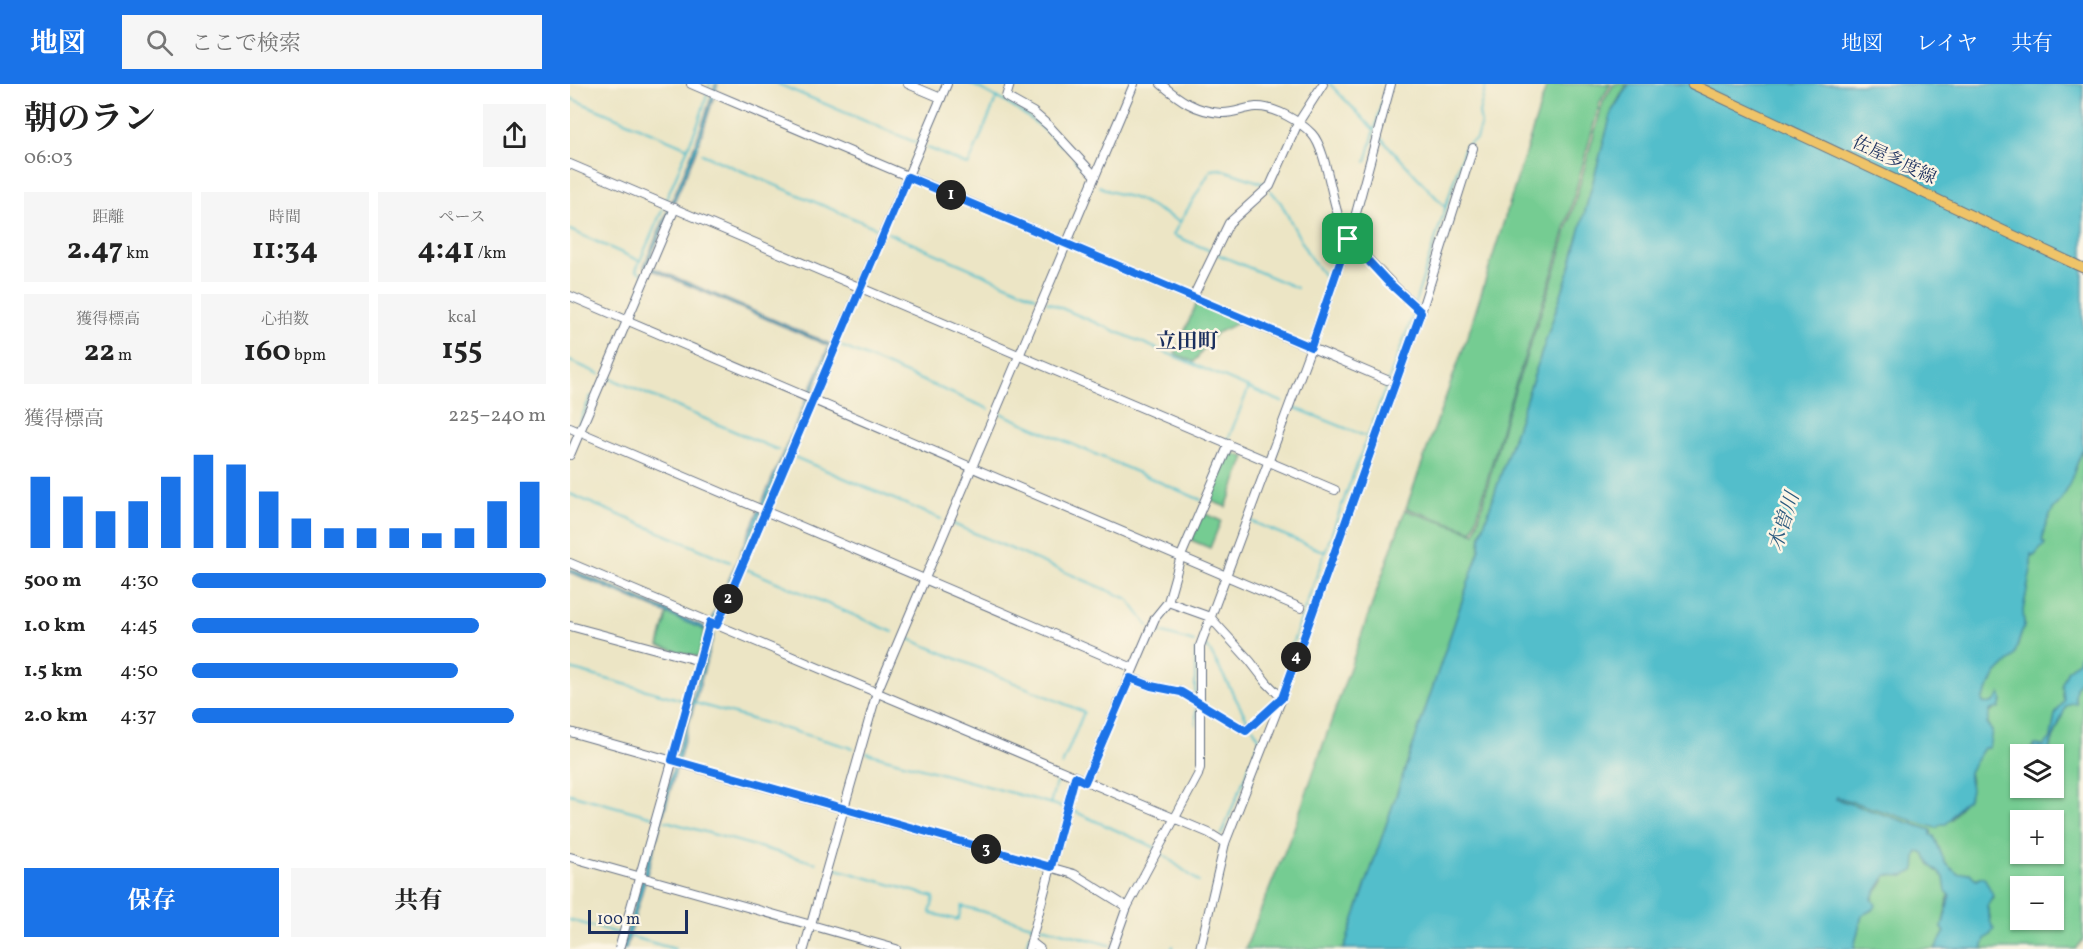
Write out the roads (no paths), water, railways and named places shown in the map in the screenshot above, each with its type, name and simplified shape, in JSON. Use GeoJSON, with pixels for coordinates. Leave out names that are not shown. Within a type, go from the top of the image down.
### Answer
{"type":"FeatureCollection","features":[{"type":"Feature","properties":{"kind":"main road","name":"佐屋多度線"},"geometry":{"type":"LineString","coordinates":[[1692,84],[2083,268]]}},
{"type":"Feature","properties":{"kind":"street"},"geometry":{"type":"LineString","coordinates":[[691,84],[1387,380]]}},
{"type":"Feature","properties":{"kind":"street"},"geometry":{"type":"LineString","coordinates":[[908,84],[941,98]]}},
{"type":"Feature","properties":{"kind":"street"},"geometry":{"type":"LineString","coordinates":[[619,949],[643,877],[700,661],[713,623],[810,398],[861,287],[947,84]]}},
{"type":"Feature","properties":{"kind":"street"},"geometry":{"type":"LineString","coordinates":[[1010,84],[1006,97],[1032,112],[1049,126],[1095,176]]}},
{"type":"Feature","properties":{"kind":"street"},"geometry":{"type":"LineString","coordinates":[[804,949],[877,692],[1134,84]]}},
{"type":"Feature","properties":{"kind":"street"},"geometry":{"type":"LineString","coordinates":[[1161,84],[1185,104],[1217,113],[1232,114],[1257,107],[1267,108],[1298,123],[1313,135],[1317,142],[1333,203],[1348,239],[1387,281],[1421,312]]}},
{"type":"Feature","properties":{"kind":"street"},"geometry":{"type":"LineString","coordinates":[[1193,297],[1229,224],[1270,186],[1298,123],[1323,84]]}},
{"type":"Feature","properties":{"kind":"street"},"geometry":{"type":"LineString","coordinates":[[1112,949],[1125,906],[1195,784],[1200,768],[1200,646],[1311,347],[1348,239],[1391,84]]}},
{"type":"Feature","properties":{"kind":"street"},"geometry":{"type":"LineString","coordinates":[[1200,949],[1225,843],[1282,698],[1421,312],[1473,147]]}},
{"type":"Feature","properties":{"kind":"street"},"geometry":{"type":"LineString","coordinates":[[570,164],[1335,489]]}},
{"type":"Feature","properties":{"kind":"street"},"geometry":{"type":"LineString","coordinates":[[570,455],[650,267],[672,207]]}},
{"type":"Feature","properties":{"kind":"street"},"geometry":{"type":"LineString","coordinates":[[570,296],[1301,608]]}},
{"type":"Feature","properties":{"kind":"street"},"geometry":{"type":"LineString","coordinates":[[570,428],[1133,668]]}},
{"type":"Feature","properties":{"kind":"street"},"geometry":{"type":"LineString","coordinates":[[1085,782],[1155,618],[1168,602],[1181,556],[1229,444]]}},
{"type":"Feature","properties":{"kind":"street"},"geometry":{"type":"LineString","coordinates":[[570,563],[1209,833],[1225,843]]}},
{"type":"Feature","properties":{"kind":"street"},"geometry":{"type":"LineString","coordinates":[[1168,602],[1210,617],[1282,698]]}},
{"type":"Feature","properties":{"kind":"street"},"geometry":{"type":"LineString","coordinates":[[570,626],[700,661]]}},
{"type":"Feature","properties":{"kind":"street"},"geometry":{"type":"LineString","coordinates":[[1130,678],[1151,686],[1181,692],[1246,731],[1282,698]]}},
{"type":"Feature","properties":{"kind":"street"},"geometry":{"type":"LineString","coordinates":[[570,732],[1074,874],[1125,906]]}},
{"type":"Feature","properties":{"kind":"street"},"geometry":{"type":"LineString","coordinates":[[1040,949],[1030,946],[1075,777]]}},
{"type":"Feature","properties":{"kind":"street"},"geometry":{"type":"LineString","coordinates":[[570,857],[896,949]]}},
{"type":"Feature","properties":{"kind":"water"},"geometry":{"type":"Polygon","coordinates":[[[715,84],[718,84],[698,146],[647,265],[832,345],[715,623],[712,619],[829,346],[644,266],[692,153],[715,84]]]}},
{"type":"Feature","properties":{"kind":"water","name":"木曽川"},"geometry":{"type":"Polygon","coordinates":[[[1629,84],[2083,84],[2083,448],[2067,490],[2048,519],[2042,542],[2045,544],[2034,556],[2031,554],[2031,569],[2023,610],[2024,625],[2014,656],[1996,674],[1982,700],[1983,703],[1989,704],[1995,701],[2000,694],[2002,698],[1999,708],[1989,713],[1987,724],[1992,731],[1989,748],[1984,748],[1970,771],[1971,789],[1967,800],[1961,804],[1946,824],[1936,828],[1837,797],[1836,799],[1931,830],[1931,835],[1934,836],[1945,863],[1958,874],[1970,873],[1976,880],[1982,877],[1985,879],[1993,895],[1987,906],[1994,929],[1985,939],[1982,949],[1935,949],[1945,932],[1942,928],[1950,895],[1946,891],[1944,877],[1931,866],[1924,853],[1918,852],[1914,871],[1904,876],[1887,875],[1881,883],[1872,899],[1876,905],[1874,909],[1862,915],[1855,949],[1344,949],[1480,548],[1481,534],[1569,271],[1612,111],[1629,84]]]}},
{"type":"Feature","properties":{"kind":"water"},"geometry":{"type":"Polygon","coordinates":[[[570,569],[705,627],[705,630],[570,572],[570,569]]]}},
{"type":"Feature","properties":{"kind":"water"},"geometry":{"type":"Polygon","coordinates":[[[712,629],[715,630],[626,949],[622,949],[712,629]]]}},
{"type":"Feature","properties":{"kind":"water"},"geometry":{"type":"Polygon","coordinates":[[[2083,643],[2083,678],[2076,690],[2077,704],[2071,703],[2066,706],[2050,744],[2046,744],[2051,738],[2055,715],[2064,701],[2062,684],[2068,670],[2078,661],[2083,643]]]}},
{"type":"Feature","properties":{"kind":"waterway"},"geometry":{"type":"LineString","coordinates":[[778,84],[917,143]]}},
{"type":"Feature","properties":{"kind":"waterway"},"geometry":{"type":"LineString","coordinates":[[971,84],[1019,111],[1062,146]]}},
{"type":"Feature","properties":{"kind":"waterway"},"geometry":{"type":"LineString","coordinates":[[1330,84],[1374,130]]}},
{"type":"Feature","properties":{"kind":"waterway"},"geometry":{"type":"LineString","coordinates":[[1366,162],[1387,84]]}},
{"type":"Feature","properties":{"kind":"waterway"},"geometry":{"type":"LineString","coordinates":[[1415,303],[1465,146],[1476,139],[1481,123],[1479,113],[1486,85]]}},
{"type":"Feature","properties":{"kind":"waterway"},"geometry":{"type":"LineString","coordinates":[[666,200],[699,121],[707,95]]}},
{"type":"Feature","properties":{"kind":"waterway"},"geometry":{"type":"LineString","coordinates":[[926,147],[969,164],[997,97]]}},
{"type":"Feature","properties":{"kind":"waterway"},"geometry":{"type":"LineString","coordinates":[[570,98],[688,148]]}},
{"type":"Feature","properties":{"kind":"waterway"},"geometry":{"type":"LineString","coordinates":[[1380,137],[1446,208]]}},
{"type":"Feature","properties":{"kind":"waterway"},"geometry":{"type":"LineString","coordinates":[[702,154],[881,230]]}},
{"type":"Feature","properties":{"kind":"waterway"},"geometry":{"type":"LineString","coordinates":[[1074,159],[1080,166]]}},
{"type":"Feature","properties":{"kind":"waterway"},"geometry":{"type":"LineString","coordinates":[[1099,186],[1140,200],[1180,222],[1211,170],[1220,169],[1265,184]]}},
{"type":"Feature","properties":{"kind":"waterway"},"geometry":{"type":"LineString","coordinates":[[1271,191],[1281,203],[1309,256],[1327,280]]}},
{"type":"Feature","properties":{"kind":"waterway"},"geometry":{"type":"LineString","coordinates":[[643,274],[636,270],[663,208]]}},
{"type":"Feature","properties":{"kind":"waterway"},"geometry":{"type":"LineString","coordinates":[[1180,222],[1173,235],[1211,251]]}},
{"type":"Feature","properties":{"kind":"waterway"},"geometry":{"type":"LineString","coordinates":[[570,230],[640,261]]}},
{"type":"Feature","properties":{"kind":"waterway"},"geometry":{"type":"LineString","coordinates":[[888,233],[1036,297]]}},
{"type":"Feature","properties":{"kind":"waterway"},"geometry":{"type":"LineString","coordinates":[[1217,254],[1297,288]]}},
{"type":"Feature","properties":{"kind":"waterway"},"geometry":{"type":"LineString","coordinates":[[1047,302],[1282,402]]}},
{"type":"Feature","properties":{"kind":"waterway"},"geometry":{"type":"LineString","coordinates":[[1285,664],[1414,313]]}},
{"type":"Feature","properties":{"kind":"waterway"},"geometry":{"type":"LineString","coordinates":[[841,346],[989,409]]}},
{"type":"Feature","properties":{"kind":"waterway"},"geometry":{"type":"LineString","coordinates":[[570,361],[600,374]]}},
{"type":"Feature","properties":{"kind":"waterway"},"geometry":{"type":"LineString","coordinates":[[607,377],[778,450]]}},
{"type":"Feature","properties":{"kind":"waterway"},"geometry":{"type":"LineString","coordinates":[[1228,440],[1249,387]]}},
{"type":"Feature","properties":{"kind":"waterway"},"geometry":{"type":"LineString","coordinates":[[578,426],[591,396]]}},
{"type":"Feature","properties":{"kind":"waterway"},"geometry":{"type":"LineString","coordinates":[[1293,407],[1365,436]]}},
{"type":"Feature","properties":{"kind":"waterway"},"geometry":{"type":"LineString","coordinates":[[1000,413],[1201,500]]}},
{"type":"Feature","properties":{"kind":"waterway"},"geometry":{"type":"LineString","coordinates":[[792,456],[941,519]]}},
{"type":"Feature","properties":{"kind":"waterway"},"geometry":{"type":"LineString","coordinates":[[570,494],[730,562]]}},
{"type":"Feature","properties":{"kind":"waterway"},"geometry":{"type":"LineString","coordinates":[[1248,520],[1325,552]]}},
{"type":"Feature","properties":{"kind":"waterway"},"geometry":{"type":"LineString","coordinates":[[953,524],[1128,599],[1148,626]]}},
{"type":"Feature","properties":{"kind":"waterway"},"geometry":{"type":"LineString","coordinates":[[744,568],[893,632]]}},
{"type":"Feature","properties":{"kind":"waterway"},"geometry":{"type":"LineString","coordinates":[[1153,630],[1194,642]]}},
{"type":"Feature","properties":{"kind":"waterway"},"geometry":{"type":"LineString","coordinates":[[907,638],[1084,712],[1062,765]]}},
{"type":"Feature","properties":{"kind":"waterway"},"geometry":{"type":"LineString","coordinates":[[1204,645],[1209,649],[1249,723]]}},
{"type":"Feature","properties":{"kind":"waterway"},"geometry":{"type":"LineString","coordinates":[[1195,649],[1195,694]]}},
{"type":"Feature","properties":{"kind":"waterway"},"geometry":{"type":"LineString","coordinates":[[570,669],[686,701]]}},
{"type":"Feature","properties":{"kind":"waterway"},"geometry":{"type":"LineString","coordinates":[[695,703],[852,748]]}},
{"type":"Feature","properties":{"kind":"waterway"},"geometry":{"type":"LineString","coordinates":[[1196,705],[1196,725]]}},
{"type":"Feature","properties":{"kind":"waterway"},"geometry":{"type":"LineString","coordinates":[[1221,835],[1259,743],[1259,738],[1253,728]]}},
{"type":"Feature","properties":{"kind":"waterway"},"geometry":{"type":"LineString","coordinates":[[867,753],[1063,807]]}},
{"type":"Feature","properties":{"kind":"waterway"},"geometry":{"type":"LineString","coordinates":[[1050,804],[1058,776]]}},
{"type":"Feature","properties":{"kind":"waterway"},"geometry":{"type":"LineString","coordinates":[[570,794],[653,817]]}},
{"type":"Feature","properties":{"kind":"waterway"},"geometry":{"type":"LineString","coordinates":[[1071,810],[1156,848]]}},
{"type":"Feature","properties":{"kind":"waterway"},"geometry":{"type":"LineString","coordinates":[[666,821],[816,863]]}},
{"type":"Feature","properties":{"kind":"waterway"},"geometry":{"type":"LineString","coordinates":[[1161,853],[1199,882]]}},
{"type":"Feature","properties":{"kind":"waterway"},"geometry":{"type":"LineString","coordinates":[[833,868],[934,897],[930,913],[958,920],[962,906],[1032,925],[1031,927]]}},
{"type":"Feature","properties":{"kind":"waterway"},"geometry":{"type":"LineString","coordinates":[[570,920],[621,934]]}},
{"type":"Feature","properties":{"kind":"waterway"},"geometry":{"type":"LineString","coordinates":[[1038,926],[1110,945]]}},
{"type":"Feature","properties":{"kind":"waterway"},"geometry":{"type":"LineString","coordinates":[[1025,949],[1030,933]]}},
{"type":"Feature","properties":{"kind":"waterway"},"geometry":{"type":"LineString","coordinates":[[632,937],[675,949]]}},
{"type":"Feature","properties":{"kind":"district","name":"立田町"},"geometry":{"type":"Point","coordinates":[1187,342]}}]}
